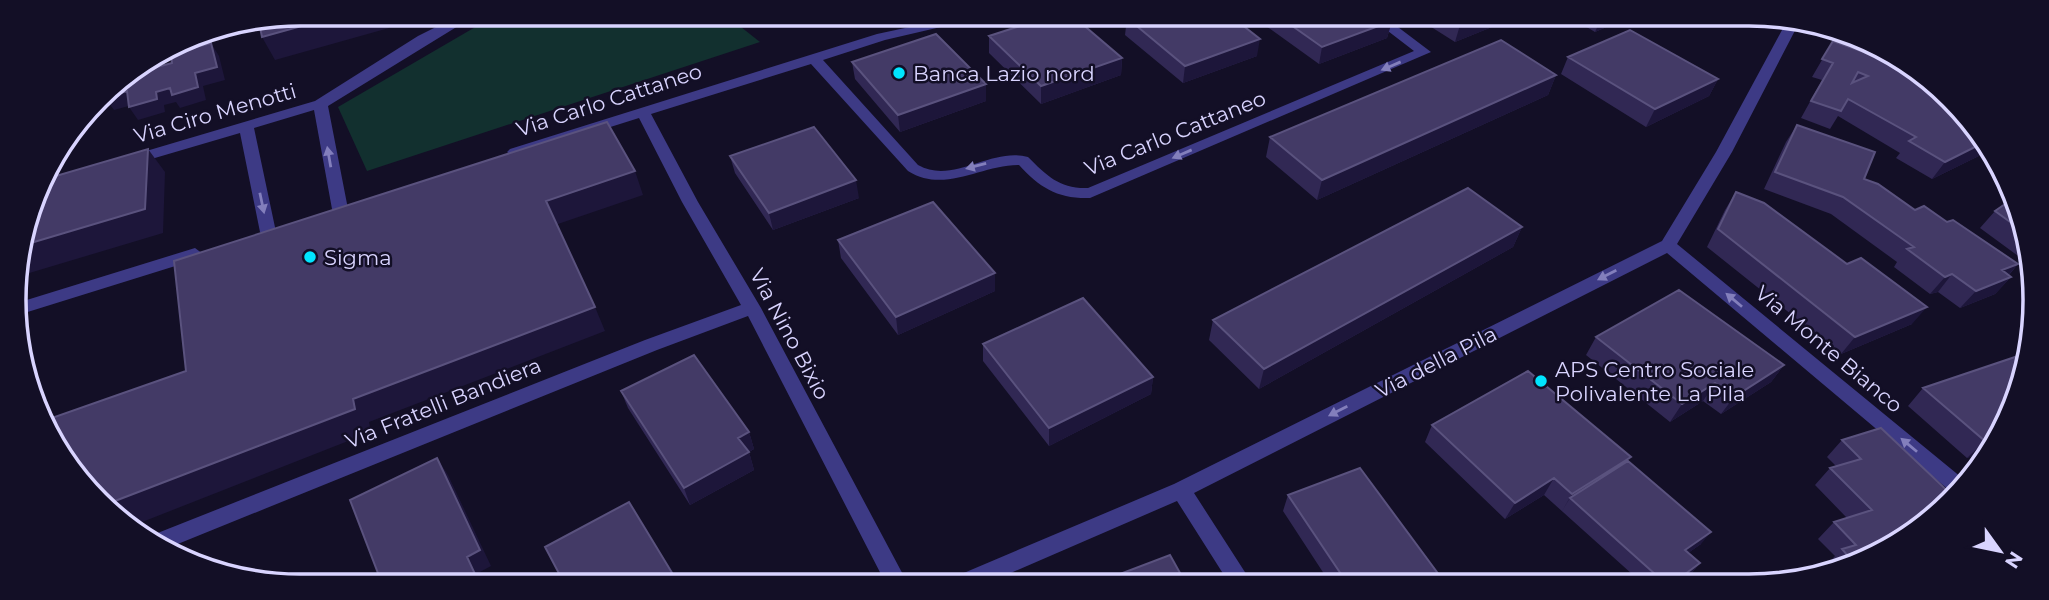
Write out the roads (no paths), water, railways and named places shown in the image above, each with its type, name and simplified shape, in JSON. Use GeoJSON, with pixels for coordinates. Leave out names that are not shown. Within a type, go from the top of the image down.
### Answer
{"type":"FeatureCollection","features":[{"type":"Feature","properties":{"kind":"street","name":"Via Ciro Menotti"},"geometry":{"type":"LineString","coordinates":[[116,164],[320,104],[447,26]]}},
{"type":"Feature","properties":{"kind":"street","name":"Via Carlo Cattaneo"},"geometry":{"type":"LineString","coordinates":[[494,159],[642,110],[882,37],[934,26]]}},
{"type":"Feature","properties":{"kind":"street","name":"Via Carlo Cattaneo"},"geometry":{"type":"LineString","coordinates":[[813,58],[913,168],[927,176],[943,176],[1005,159],[1023,160],[1046,185],[1069,195],[1090,193],[1424,52],[1389,26]]}},
{"type":"Feature","properties":{"kind":"street"},"geometry":{"type":"LineString","coordinates":[[1668,245],[1724,152],[1789,30]]}},
{"type":"Feature","properties":{"kind":"street"},"geometry":{"type":"LineString","coordinates":[[320,104],[340,209]]}},
{"type":"Feature","properties":{"kind":"street","name":"Via Nino Bixio"},"geometry":{"type":"LineString","coordinates":[[642,110],[690,202],[752,308],[892,574]]}},
{"type":"Feature","properties":{"kind":"street"},"geometry":{"type":"LineString","coordinates":[[246,127],[268,232]]}},
{"type":"Feature","properties":{"kind":"street","name":"Via Monte Bianco"},"geometry":{"type":"LineString","coordinates":[[1668,245],[1953,482]]}},
{"type":"Feature","properties":{"kind":"street","name":"Via della Pila"},"geometry":{"type":"LineString","coordinates":[[986,574],[1181,490],[1668,245]]}},
{"type":"Feature","properties":{"kind":"street"},"geometry":{"type":"LineString","coordinates":[[26,307],[206,251]]}},
{"type":"Feature","properties":{"kind":"street","name":"Via Fratelli Bandiera"},"geometry":{"type":"LineString","coordinates":[[166,539],[651,345],[752,308]]}},
{"type":"Feature","properties":{"kind":"street"},"geometry":{"type":"LineString","coordinates":[[1181,490],[1235,574]]}},
{"type":"Feature","properties":{"kind":"place","name":"Banca Lazio nord"},"geometry":{"type":"Point","coordinates":[899,73]}},
{"type":"Feature","properties":{"kind":"place","name":"Sigma"},"geometry":{"type":"Point","coordinates":[310,257]}},
{"type":"Feature","properties":{"kind":"place","name":"APS Centro Sociale Polivalente La Pila"},"geometry":{"type":"Point","coordinates":[1541,381]}}]}
